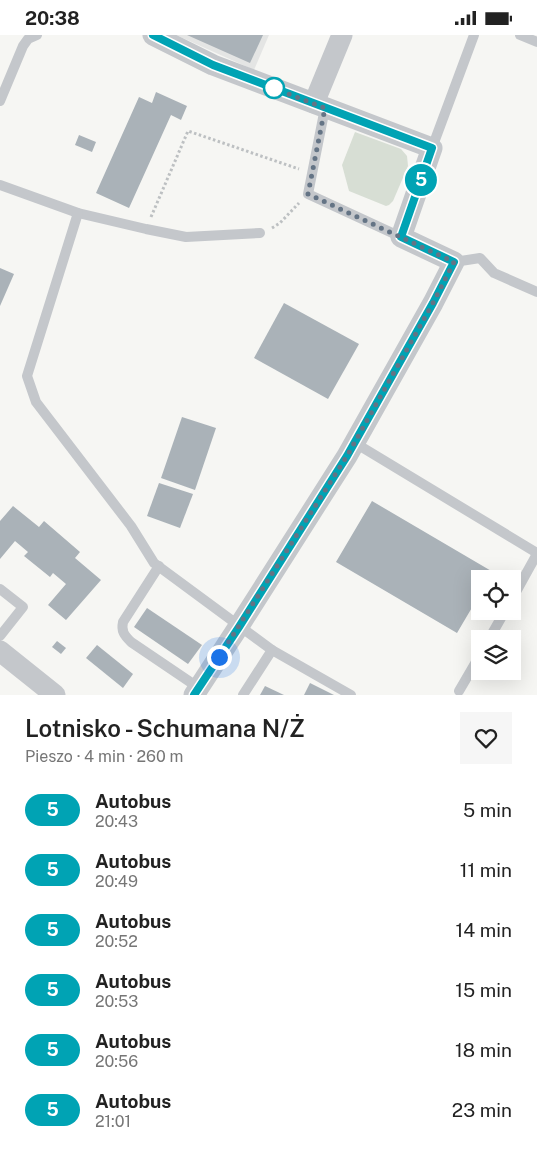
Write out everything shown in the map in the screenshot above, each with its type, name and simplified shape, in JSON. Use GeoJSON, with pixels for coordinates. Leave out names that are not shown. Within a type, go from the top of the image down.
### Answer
{"type":"FeatureCollection","features":[{"type":"Feature","properties":{"kind":"street"},"geometry":{"type":"LineString","coordinates":[[153,35],[213,65],[432,148],[401,237],[454,262],[355,443],[197,691]]}},
{"type":"Feature","properties":{"kind":"street"},"geometry":{"type":"LineString","coordinates":[[320,105],[342,35]]}},
{"type":"Feature","properties":{"kind":"street"},"geometry":{"type":"LineString","coordinates":[[0,651],[55,695]]}},
{"type":"Feature","properties":{"kind":"lane"},"geometry":{"type":"LineString","coordinates":[[0,101],[23,46],[28,39],[37,35]]}},
{"type":"Feature","properties":{"kind":"lane"},"geometry":{"type":"LineString","coordinates":[[432,148],[474,35]]}},
{"type":"Feature","properties":{"kind":"lane"},"geometry":{"type":"LineString","coordinates":[[520,35],[537,42]]}},
{"type":"Feature","properties":{"kind":"lane"},"geometry":{"type":"LineString","coordinates":[[320,105],[308,194],[401,237]]}},
{"type":"Feature","properties":{"kind":"lane"},"geometry":{"type":"LineString","coordinates":[[0,185],[78,213],[186,237],[260,233]]}},
{"type":"Feature","properties":{"kind":"lane"},"geometry":{"type":"LineString","coordinates":[[78,213],[27,375],[36,402],[131,526],[154,563],[272,650],[351,695]]}},
{"type":"Feature","properties":{"kind":"lane"},"geometry":{"type":"LineString","coordinates":[[454,262],[480,258],[494,273],[537,292]]}},
{"type":"Feature","properties":{"kind":"lane"},"geometry":{"type":"LineString","coordinates":[[355,443],[537,554],[521,583]]}},
{"type":"Feature","properties":{"kind":"lane"},"geometry":{"type":"LineString","coordinates":[[159,567],[123,622],[122,631],[124,636],[131,642],[197,691]]}},
{"type":"Feature","properties":{"kind":"lane"},"geometry":{"type":"LineString","coordinates":[[0,589],[23,607],[0,636]]}},
{"type":"Feature","properties":{"kind":"lane"},"geometry":{"type":"LineString","coordinates":[[243,695],[272,650]]}},
{"type":"Feature","properties":{"kind":"lane"},"geometry":{"type":"LineString","coordinates":[[459,691],[471,670]]}},
{"type":"Feature","properties":{"kind":"path"},"geometry":{"type":"LineString","coordinates":[[146,229],[188,131],[285,164]]}},
{"type":"Feature","properties":{"kind":"path"},"geometry":{"type":"LineString","coordinates":[[260,233],[280,223],[308,194]]}},
{"type":"Feature","properties":{"kind":"shaded area"},"geometry":{"type":"Polygon","coordinates":[[[176,35],[269,35],[254,70],[176,35]]]}},
{"type":"Feature","properties":{"kind":"shaded area"},"geometry":{"type":"Polygon","coordinates":[[[355,132],[401,149],[407,156],[408,166],[393,201],[389,205],[386,206],[349,191],[342,165],[355,132]]]}},
{"type":"Feature","properties":{"kind":"building"},"geometry":{"type":"Polygon","coordinates":[[[187,35],[263,35],[250,63],[187,35]]]}},
{"type":"Feature","properties":{"kind":"building"},"geometry":{"type":"Polygon","coordinates":[[[156,92],[187,106],[181,120],[171,115],[129,208],[96,193],[139,97],[152,103],[156,92]]]}},
{"type":"Feature","properties":{"kind":"building"},"geometry":{"type":"Polygon","coordinates":[[[79,135],[96,142],[92,152],[75,145],[79,135]]]}},
{"type":"Feature","properties":{"kind":"building"},"geometry":{"type":"Polygon","coordinates":[[[0,268],[14,274],[0,306],[0,268]]]}},
{"type":"Feature","properties":{"kind":"building"},"geometry":{"type":"Polygon","coordinates":[[[284,303],[359,344],[328,399],[254,358],[284,303]]]}},
{"type":"Feature","properties":{"kind":"building"},"geometry":{"type":"Polygon","coordinates":[[[182,417],[216,428],[195,490],[161,478],[182,417]]]}},
{"type":"Feature","properties":{"kind":"building"},"geometry":{"type":"Polygon","coordinates":[[[159,483],[193,494],[180,528],[147,516],[159,483]]]}},
{"type":"Feature","properties":{"kind":"building"},"geometry":{"type":"Polygon","coordinates":[[[372,501],[490,570],[471,570],[471,609],[457,633],[336,562],[372,501]]]}},
{"type":"Feature","properties":{"kind":"building"},"geometry":{"type":"Polygon","coordinates":[[[13,506],[39,527],[44,521],[80,552],[75,558],[101,580],[66,620],[48,605],[66,584],[53,573],[50,577],[24,556],[28,552],[15,541],[0,559],[0,521],[13,506]]]}},
{"type":"Feature","properties":{"kind":"building"},"geometry":{"type":"Polygon","coordinates":[[[147,608],[202,645],[188,664],[134,627],[147,608]]]}},
{"type":"Feature","properties":{"kind":"building"},"geometry":{"type":"Polygon","coordinates":[[[57,641],[66,648],[61,654],[52,647],[57,641]]]}},
{"type":"Feature","properties":{"kind":"building"},"geometry":{"type":"Polygon","coordinates":[[[97,645],[133,674],[123,688],[86,658],[97,645]]]}},
{"type":"Feature","properties":{"kind":"building"},"geometry":{"type":"Polygon","coordinates":[[[310,683],[334,695],[304,695],[310,683]]]}},
{"type":"Feature","properties":{"kind":"building"},"geometry":{"type":"Polygon","coordinates":[[[265,686],[284,695],[260,695],[265,686]]]}},
{"type":"Feature","properties":{"kind":"bus line","name":"5"},"geometry":{"type":"LineString","coordinates":[[153,35],[213,65],[432,148],[401,237],[454,262],[347,456],[194,695]]}},
{"type":"Feature","properties":{"kind":"route"},"geometry":{"type":"LineString","coordinates":[[219,657],[347,456],[454,262],[308,194],[325,108],[274,88]]}}]}
